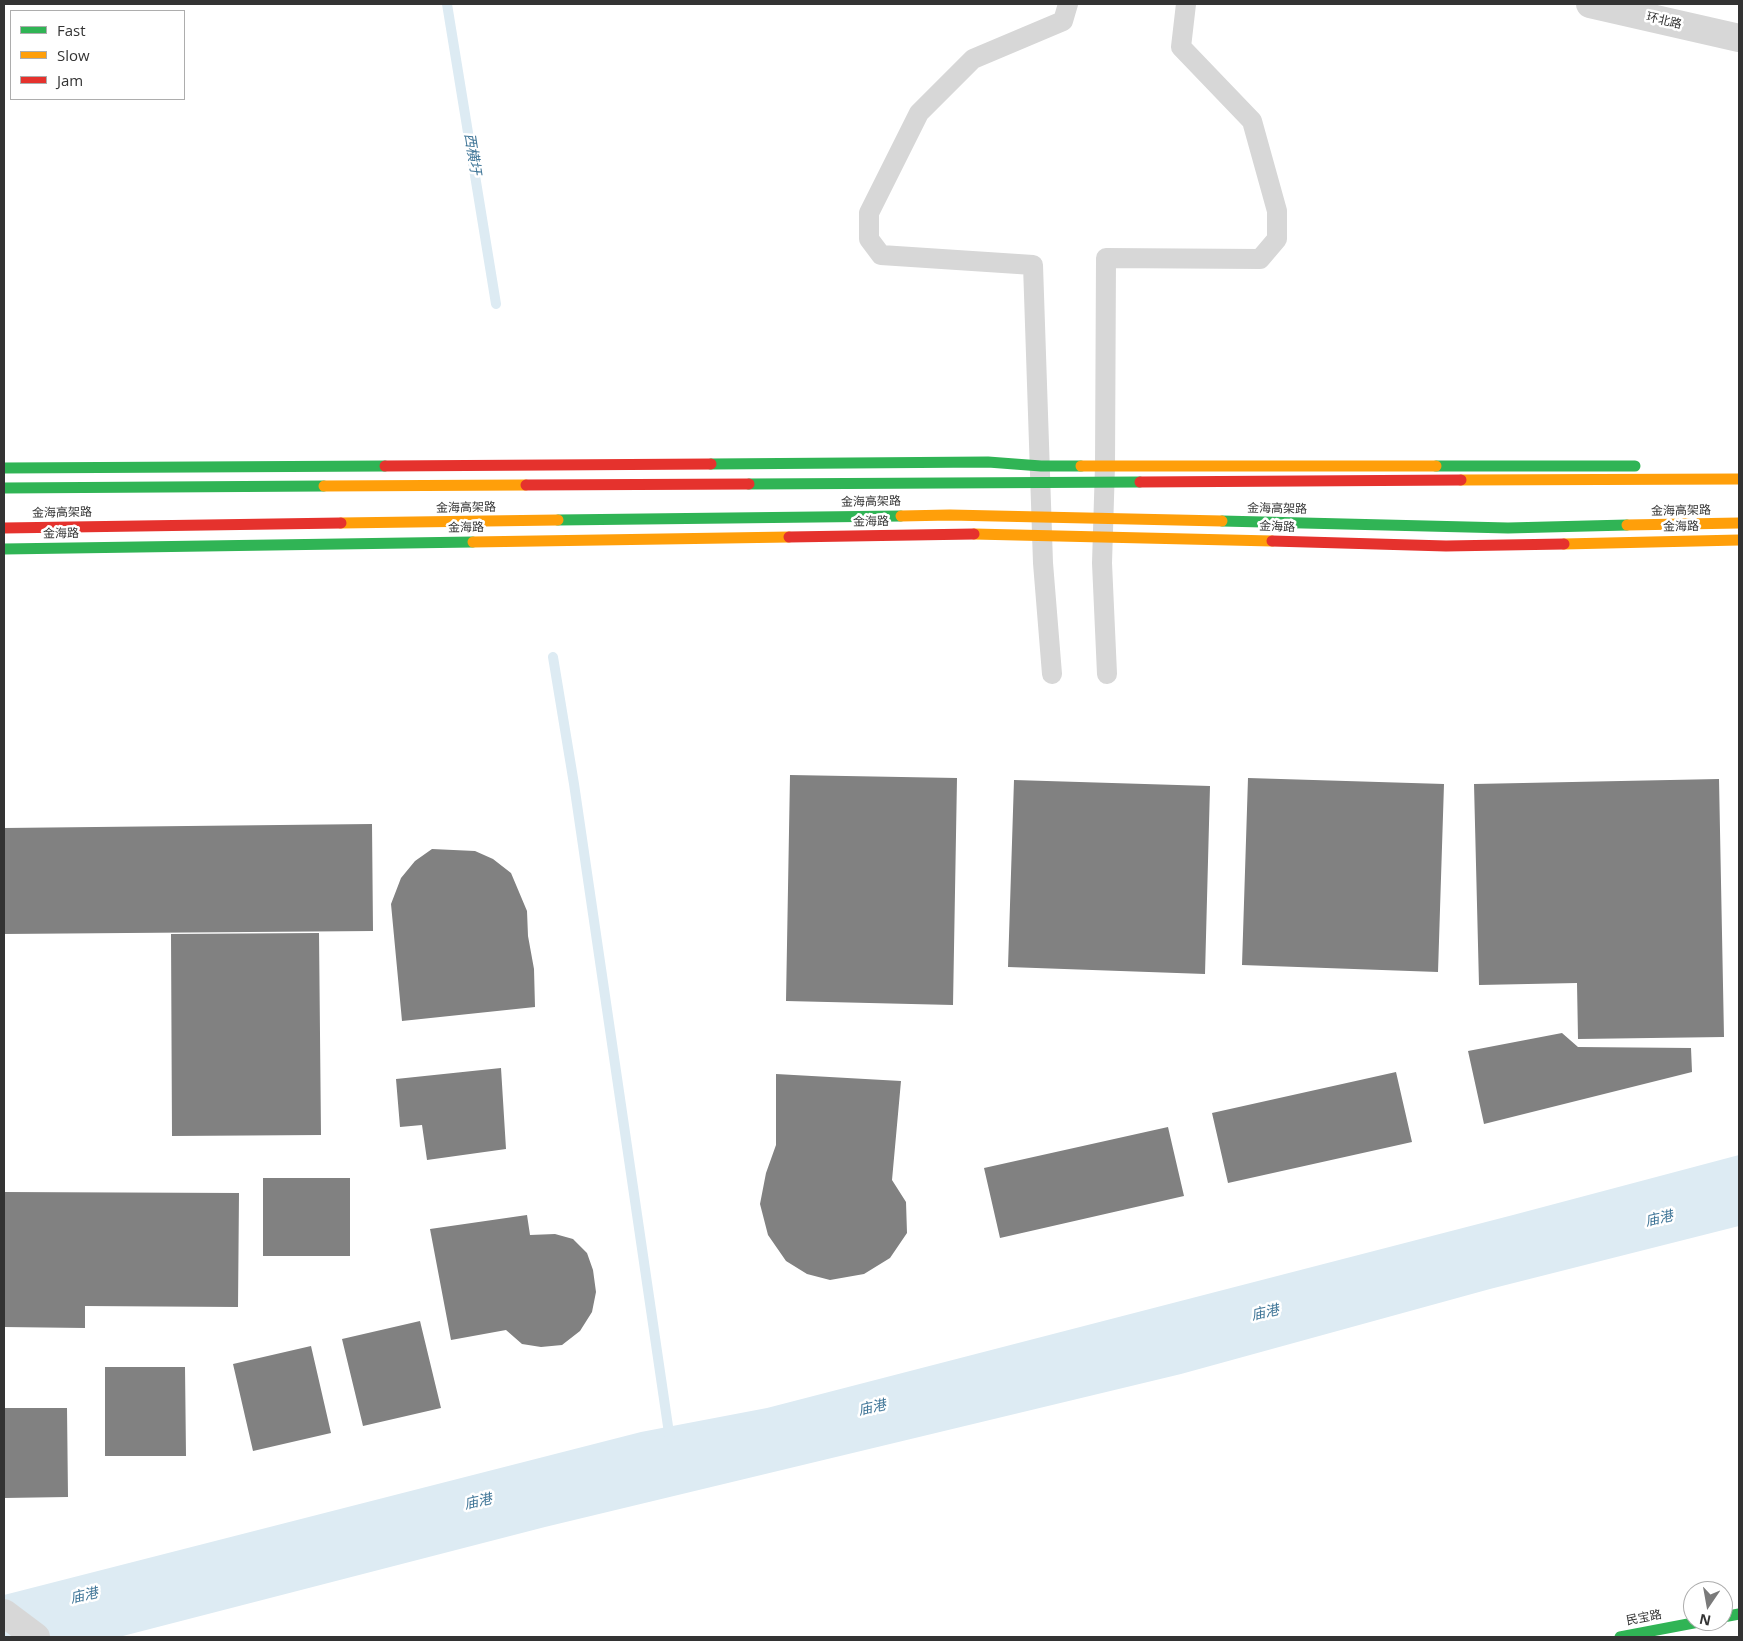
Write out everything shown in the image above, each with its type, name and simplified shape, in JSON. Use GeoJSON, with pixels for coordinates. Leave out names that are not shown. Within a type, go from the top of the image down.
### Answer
{"type":"FeatureCollection","features":[{"type":"Feature","properties":{"kind":"main road"},"geometry":{"type":"LineString","coordinates":[[4,468],[988,462],[1041,466],[1649,466]]}},
{"type":"Feature","properties":{"kind":"main road","name":"金海高架路"},"geometry":{"type":"LineString","coordinates":[[4,488],[1739,479]]}},
{"type":"Feature","properties":{"kind":"main road","name":"金海高架路"},"geometry":{"type":"LineString","coordinates":[[4,528],[950,514],[1508,528],[1739,523]]}},
{"type":"Feature","properties":{"kind":"main road","name":"金海路"},"geometry":{"type":"LineString","coordinates":[[4,549],[994,534],[1446,546],[1739,540]]}},
{"type":"Feature","properties":{"kind":"main road","name":"民宝路"},"geometry":{"type":"LineString","coordinates":[[1620,1637],[1683,1625]]}},
{"type":"Feature","properties":{"kind":"street","name":"环北路"},"geometry":{"type":"LineString","coordinates":[[1590,4],[1739,38]]}},
{"type":"Feature","properties":{"kind":"street"},"geometry":{"type":"LineString","coordinates":[[4,1613],[36,1637]]}},
{"type":"Feature","properties":{"kind":"lane"},"geometry":{"type":"LineString","coordinates":[[1052,674],[1043,563],[1033,265],[881,255],[869,238],[869,213],[919,112],[973,60],[1063,21],[1068,4]]}},
{"type":"Feature","properties":{"kind":"lane"},"geometry":{"type":"LineString","coordinates":[[1107,674],[1102,563],[1105,466],[1106,258],[1260,259],[1277,238],[1277,211],[1252,121],[1180,48],[1186,4]]}},
{"type":"Feature","properties":{"kind":"water","name":"庙港"},"geometry":{"type":"Polygon","coordinates":[[[1739,1155],[1739,1226],[1490,1289],[1181,1374],[545,1527],[119,1637],[4,1637],[4,1595],[641,1432],[767,1408],[1739,1155]]]}},
{"type":"Feature","properties":{"kind":"building"},"geometry":{"type":"Polygon","coordinates":[[[790,775],[957,778],[953,1005],[786,1001],[790,775]]]}},
{"type":"Feature","properties":{"kind":"building"},"geometry":{"type":"Polygon","coordinates":[[[1248,778],[1444,784],[1438,972],[1242,965],[1248,778]]]}},
{"type":"Feature","properties":{"kind":"building"},"geometry":{"type":"Polygon","coordinates":[[[1719,779],[1724,1037],[1578,1039],[1577,983],[1479,985],[1474,784],[1719,779]]]}},
{"type":"Feature","properties":{"kind":"building"},"geometry":{"type":"Polygon","coordinates":[[[1014,780],[1210,786],[1205,974],[1008,967],[1014,780]]]}},
{"type":"Feature","properties":{"kind":"building"},"geometry":{"type":"Polygon","coordinates":[[[372,824],[373,931],[4,934],[4,828],[372,824]]]}},
{"type":"Feature","properties":{"kind":"building"},"geometry":{"type":"Polygon","coordinates":[[[432,849],[475,851],[493,859],[511,873],[527,911],[528,936],[534,969],[535,1007],[402,1021],[391,904],[401,878],[415,861],[432,849]]]}},
{"type":"Feature","properties":{"kind":"building"},"geometry":{"type":"Polygon","coordinates":[[[319,933],[321,1135],[172,1136],[171,934],[319,933]]]}},
{"type":"Feature","properties":{"kind":"building"},"geometry":{"type":"Polygon","coordinates":[[[1562,1033],[1578,1047],[1691,1048],[1692,1072],[1484,1124],[1468,1051],[1562,1033]]]}},
{"type":"Feature","properties":{"kind":"building"},"geometry":{"type":"Polygon","coordinates":[[[501,1068],[506,1149],[427,1160],[422,1125],[400,1127],[396,1079],[501,1068]]]}},
{"type":"Feature","properties":{"kind":"building"},"geometry":{"type":"Polygon","coordinates":[[[1396,1072],[1412,1142],[1228,1183],[1212,1113],[1396,1072]]]}},
{"type":"Feature","properties":{"kind":"building"},"geometry":{"type":"Polygon","coordinates":[[[776,1074],[901,1081],[892,1180],[906,1202],[907,1233],[890,1258],[864,1274],[830,1280],[807,1274],[786,1261],[768,1235],[760,1204],[766,1173],[776,1145],[776,1074]]]}},
{"type":"Feature","properties":{"kind":"building"},"geometry":{"type":"Polygon","coordinates":[[[1168,1127],[1184,1196],[1000,1238],[984,1168],[1168,1127]]]}},
{"type":"Feature","properties":{"kind":"building"},"geometry":{"type":"Polygon","coordinates":[[[263,1178],[350,1178],[350,1256],[263,1256],[263,1178]]]}},
{"type":"Feature","properties":{"kind":"building"},"geometry":{"type":"Polygon","coordinates":[[[4,1192],[239,1193],[238,1307],[85,1306],[85,1328],[4,1327],[4,1192]]]}},
{"type":"Feature","properties":{"kind":"building"},"geometry":{"type":"Polygon","coordinates":[[[527,1215],[530,1235],[555,1234],[573,1239],[587,1253],[593,1270],[596,1292],[592,1312],[580,1331],[562,1345],[541,1347],[522,1344],[506,1330],[451,1340],[430,1229],[527,1215]]]}},
{"type":"Feature","properties":{"kind":"building"},"geometry":{"type":"Polygon","coordinates":[[[420,1321],[441,1408],[363,1426],[342,1339],[420,1321]]]}},
{"type":"Feature","properties":{"kind":"building"},"geometry":{"type":"Polygon","coordinates":[[[311,1346],[331,1433],[253,1451],[233,1364],[311,1346]]]}},
{"type":"Feature","properties":{"kind":"building"},"geometry":{"type":"Polygon","coordinates":[[[105,1367],[185,1367],[186,1456],[105,1456],[105,1367]]]}},
{"type":"Feature","properties":{"kind":"building"},"geometry":{"type":"Polygon","coordinates":[[[4,1408],[67,1408],[68,1497],[4,1498],[4,1408]]]}},
{"type":"Feature","properties":{"kind":"waterway","name":"西横圩"},"geometry":{"type":"LineString","coordinates":[[447,4],[496,304]]}},
{"type":"Feature","properties":{"kind":"waterway"},"geometry":{"type":"LineString","coordinates":[[553,657],[574,784],[670,1440]]}},
{"type":"Feature","properties":{"kind":"traffic: fast"},"geometry":{"type":"LineString","coordinates":[[711,464],[988,462],[1041,466],[1081,466]]}},
{"type":"Feature","properties":{"kind":"traffic: fast"},"geometry":{"type":"LineString","coordinates":[[4,468],[385,466]]}},
{"type":"Feature","properties":{"kind":"traffic: fast"},"geometry":{"type":"LineString","coordinates":[[1436,466],[1635,466]]}},
{"type":"Feature","properties":{"kind":"traffic: fast"},"geometry":{"type":"LineString","coordinates":[[749,484],[1140,482]]}},
{"type":"Feature","properties":{"kind":"traffic: fast"},"geometry":{"type":"LineString","coordinates":[[4,488],[324,486]]}},
{"type":"Feature","properties":{"kind":"traffic: fast"},"geometry":{"type":"LineString","coordinates":[[558,520],[901,516]]}},
{"type":"Feature","properties":{"kind":"traffic: fast"},"geometry":{"type":"LineString","coordinates":[[1222,521],[1508,528],[1627,525]]}},
{"type":"Feature","properties":{"kind":"traffic: fast"},"geometry":{"type":"LineString","coordinates":[[4,549],[473,542]]}},
{"type":"Feature","properties":{"kind":"traffic: fast"},"geometry":{"type":"LineString","coordinates":[[1733,1615],[1739,1614]]}},
{"type":"Feature","properties":{"kind":"traffic: fast"},"geometry":{"type":"LineString","coordinates":[[1620,1637],[1683,1625]]}},
{"type":"Feature","properties":{"kind":"traffic: slow"},"geometry":{"type":"LineString","coordinates":[[1081,466],[1436,466]]}},
{"type":"Feature","properties":{"kind":"traffic: slow"},"geometry":{"type":"LineString","coordinates":[[1461,480],[1739,479]]}},
{"type":"Feature","properties":{"kind":"traffic: slow"},"geometry":{"type":"LineString","coordinates":[[324,486],[526,485]]}},
{"type":"Feature","properties":{"kind":"traffic: slow"},"geometry":{"type":"LineString","coordinates":[[901,516],[950,515],[1222,521]]}},
{"type":"Feature","properties":{"kind":"traffic: slow"},"geometry":{"type":"LineString","coordinates":[[341,523],[558,520]]}},
{"type":"Feature","properties":{"kind":"traffic: slow"},"geometry":{"type":"LineString","coordinates":[[1627,525],[1739,523]]}},
{"type":"Feature","properties":{"kind":"traffic: slow"},"geometry":{"type":"LineString","coordinates":[[974,534],[1272,541]]}},
{"type":"Feature","properties":{"kind":"traffic: slow"},"geometry":{"type":"LineString","coordinates":[[473,542],[789,537]]}},
{"type":"Feature","properties":{"kind":"traffic: slow"},"geometry":{"type":"LineString","coordinates":[[1564,544],[1739,540]]}},
{"type":"Feature","properties":{"kind":"traffic: jam"},"geometry":{"type":"LineString","coordinates":[[385,466],[711,464]]}},
{"type":"Feature","properties":{"kind":"traffic: jam"},"geometry":{"type":"LineString","coordinates":[[1140,482],[1461,480]]}},
{"type":"Feature","properties":{"kind":"traffic: jam"},"geometry":{"type":"LineString","coordinates":[[526,485],[749,484]]}},
{"type":"Feature","properties":{"kind":"traffic: jam"},"geometry":{"type":"LineString","coordinates":[[4,528],[341,523]]}},
{"type":"Feature","properties":{"kind":"traffic: jam"},"geometry":{"type":"LineString","coordinates":[[789,537],[974,534]]}},
{"type":"Feature","properties":{"kind":"traffic: jam"},"geometry":{"type":"LineString","coordinates":[[1272,541],[1446,546],[1564,544]]}}]}
